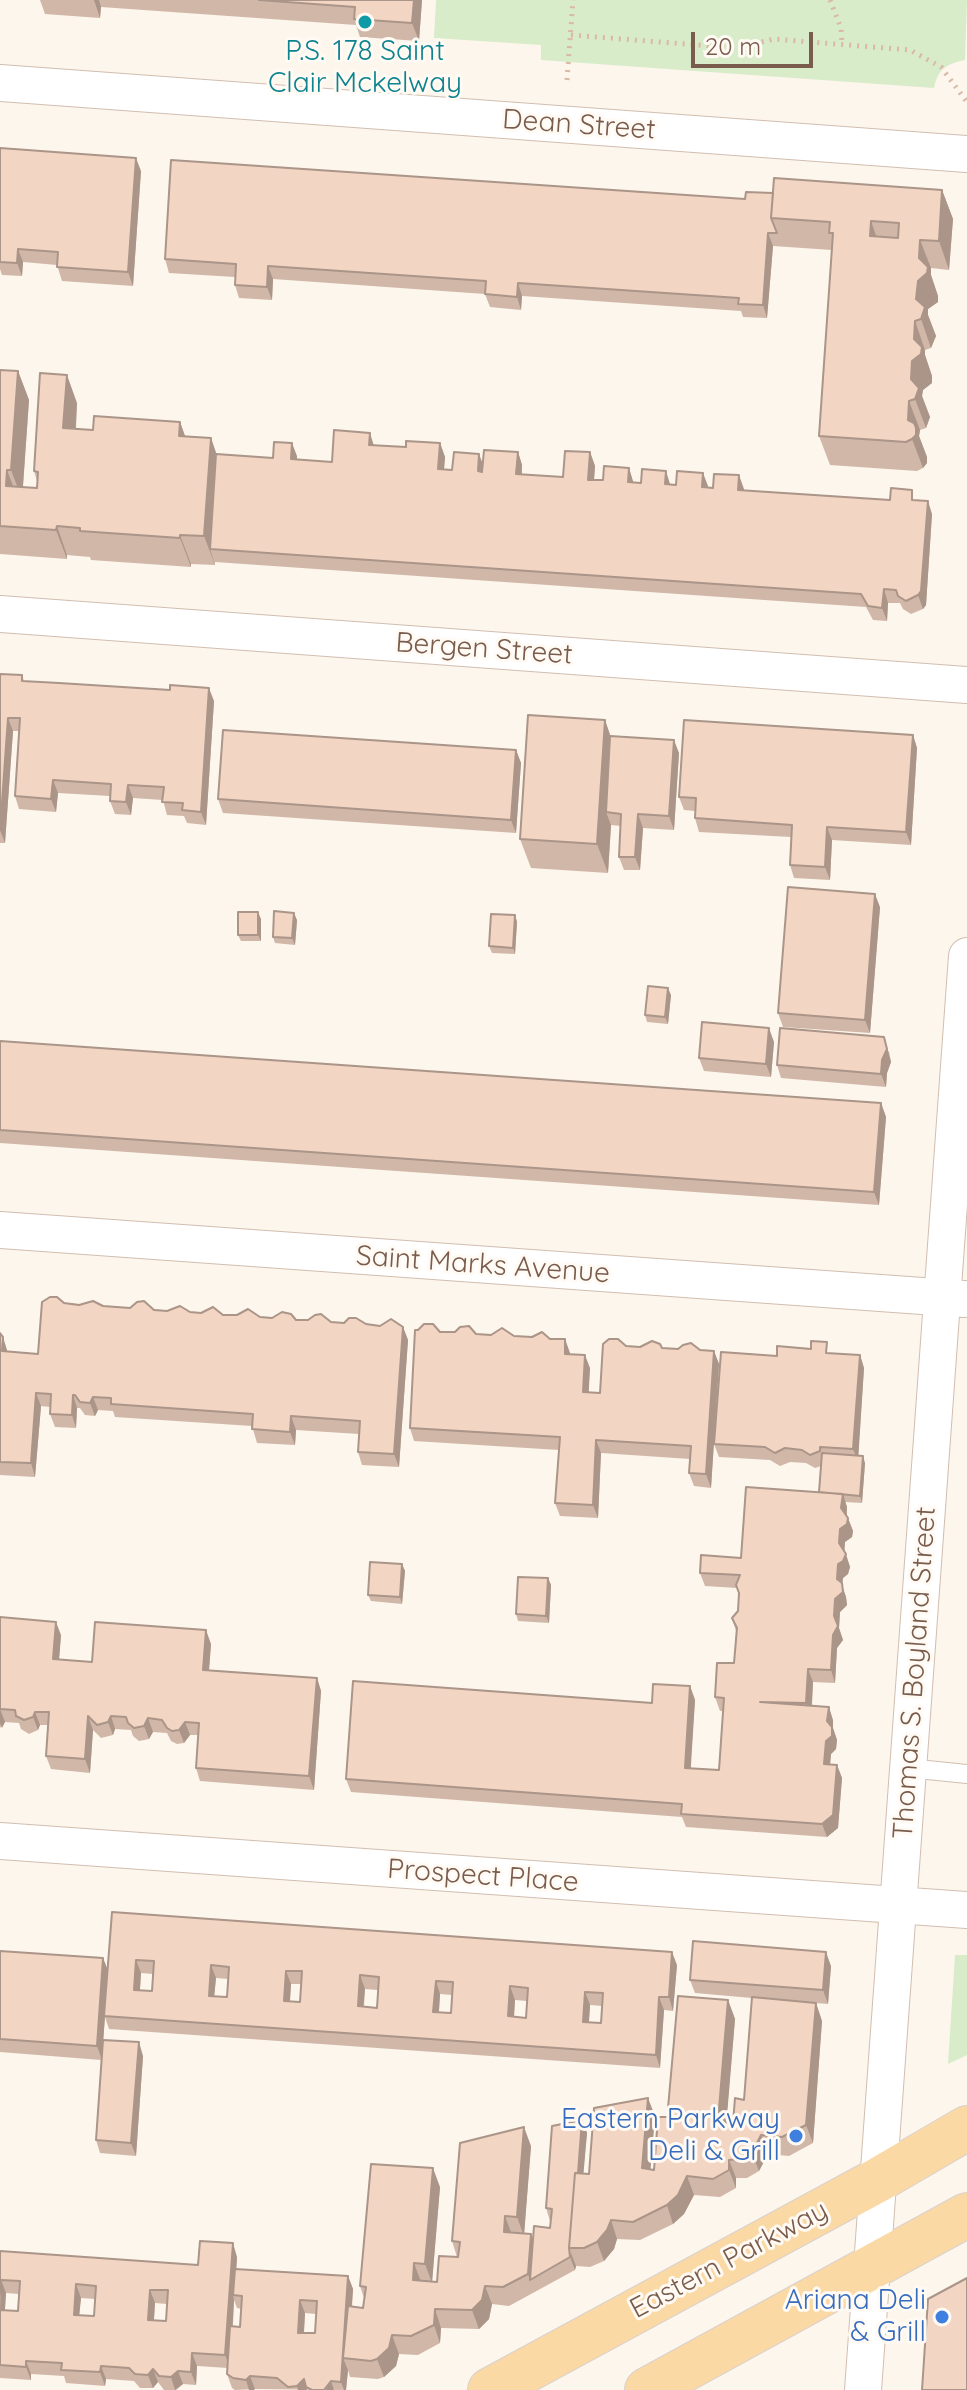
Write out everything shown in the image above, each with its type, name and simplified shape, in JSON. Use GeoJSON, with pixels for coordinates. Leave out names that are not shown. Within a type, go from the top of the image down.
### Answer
{"type":"FeatureCollection","features":[{"type":"Feature","properties":{"kind":"main road","name":"Eastern Parkway"},"geometry":{"type":"LineString","coordinates":[[490,2390],[878,2180],[967,2128]]}},
{"type":"Feature","properties":{"kind":"main road"},"geometry":{"type":"LineString","coordinates":[[647,2390],[967,2215]]}},
{"type":"Feature","properties":{"kind":"street","name":"Dean Street"},"geometry":{"type":"LineString","coordinates":[[0,83],[967,154]]}},
{"type":"Feature","properties":{"kind":"street","name":"Bergen Street"},"geometry":{"type":"LineString","coordinates":[[0,614],[967,685]]}},
{"type":"Feature","properties":{"kind":"street","name":"Thomas S. Boyland Street"},"geometry":{"type":"LineString","coordinates":[[863,2390],[908,1768],[955,1298],[967,956]]}},
{"type":"Feature","properties":{"kind":"street","name":"Saint Marks Avenue"},"geometry":{"type":"LineString","coordinates":[[0,1230],[955,1298]]}},
{"type":"Feature","properties":{"kind":"street","name":"Prospect Place"},"geometry":{"type":"LineString","coordinates":[[0,1841],[967,1910]]}},
{"type":"Feature","properties":{"kind":"lane"},"geometry":{"type":"LineString","coordinates":[[908,1768],[967,1774]]}},
{"type":"Feature","properties":{"kind":"path"},"geometry":{"type":"LineString","coordinates":[[567,80],[573,0]]}},
{"type":"Feature","properties":{"kind":"path"},"geometry":{"type":"LineString","coordinates":[[830,0],[841,28],[842,44]]}},
{"type":"Feature","properties":{"kind":"path"},"geometry":{"type":"LineString","coordinates":[[571,35],[737,48],[774,39],[910,50],[941,67],[967,102]]}},
{"type":"Feature","properties":{"kind":"green space"},"geometry":{"type":"Polygon","coordinates":[[[436,0],[967,0],[965,60],[944,68],[934,88],[541,60],[541,45],[434,38],[436,0]]]}},
{"type":"Feature","properties":{"kind":"green space"},"geometry":{"type":"Polygon","coordinates":[[[955,1955],[967,1955],[967,2055],[948,2064],[955,1955]]]}},
{"type":"Feature","properties":{"kind":"building"},"geometry":{"type":"Polygon","coordinates":[[[259,0],[414,0],[412,23],[354,19],[355,7],[259,0]]]}},
{"type":"Feature","properties":{"kind":"building"},"geometry":{"type":"Polygon","coordinates":[[[0,148],[136,158],[128,272],[57,267],[58,252],[18,249],[17,263],[0,262],[0,148]]]}},
{"type":"Feature","properties":{"kind":"building"},"geometry":{"type":"Polygon","coordinates":[[[171,160],[745,199],[746,192],[773,193],[771,218],[777,233],[768,233],[763,305],[738,304],[739,298],[518,283],[517,297],[485,294],[486,281],[268,266],[267,287],[235,285],[236,264],[165,259],[171,160]]]}},
{"type":"Feature","properties":{"kind":"building"},"geometry":{"type":"Polygon","coordinates":[[[774,178],[942,190],[939,241],[920,240],[919,258],[928,267],[927,273],[918,281],[916,299],[925,307],[921,319],[915,321],[914,339],[922,347],[921,354],[912,361],[911,379],[919,388],[915,399],[909,401],[908,420],[916,428],[912,439],[906,442],[819,436],[833,233],[829,233],[830,222],[771,218],[774,178]],[[871,221],[870,236],[898,238],[899,223],[871,221]]]}},
{"type":"Feature","properties":{"kind":"building"},"geometry":{"type":"Polygon","coordinates":[[[0,370],[18,371],[11,470],[7,470],[6,486],[37,488],[38,472],[34,471],[40,373],[67,375],[63,428],[93,430],[94,416],[180,422],[179,436],[211,438],[204,536],[180,535],[180,538],[80,531],[80,528],[57,526],[56,530],[0,526],[0,370]]]}},
{"type":"Feature","properties":{"kind":"building"},"geometry":{"type":"Polygon","coordinates":[[[334,430],[370,433],[369,445],[406,447],[406,441],[440,443],[438,469],[452,470],[454,452],[479,454],[478,471],[482,472],[484,450],[518,452],[516,474],[563,477],[565,451],[590,452],[588,480],[603,480],[604,466],[629,468],[628,482],[641,483],[642,469],[666,471],[665,484],[676,485],[677,471],[703,473],[702,487],[713,488],[714,474],[739,475],[738,490],[890,500],[891,488],[912,490],[912,500],[928,501],[921,591],[906,601],[898,596],[896,590],[884,589],[882,608],[868,606],[861,594],[210,549],[216,454],[273,458],[274,442],[292,443],[291,459],[332,462],[334,430]]]}},
{"type":"Feature","properties":{"kind":"building"},"geometry":{"type":"Polygon","coordinates":[[[0,674],[22,675],[22,681],[170,690],[170,685],[209,688],[201,812],[182,810],[183,803],[162,802],[164,787],[128,785],[126,802],[110,801],[111,784],[53,780],[51,799],[15,796],[20,718],[8,718],[0,830],[0,674]]]}},
{"type":"Feature","properties":{"kind":"building"},"geometry":{"type":"Polygon","coordinates":[[[528,715],[605,720],[597,844],[520,839],[528,715]]]}},
{"type":"Feature","properties":{"kind":"building"},"geometry":{"type":"Polygon","coordinates":[[[684,720],[913,735],[906,832],[827,827],[825,867],[790,865],[792,825],[695,818],[696,798],[679,797],[684,720]]]}},
{"type":"Feature","properties":{"kind":"building"},"geometry":{"type":"Polygon","coordinates":[[[223,730],[516,750],[511,820],[218,799],[223,730]]]}},
{"type":"Feature","properties":{"kind":"building"},"geometry":{"type":"Polygon","coordinates":[[[610,736],[674,740],[669,816],[638,814],[635,857],[619,857],[621,814],[606,812],[610,736]]]}},
{"type":"Feature","properties":{"kind":"building"},"geometry":{"type":"Polygon","coordinates":[[[788,887],[875,894],[865,1020],[778,1013],[788,887]]]}},
{"type":"Feature","properties":{"kind":"building"},"geometry":{"type":"Polygon","coordinates":[[[274,911],[294,913],[292,938],[273,937],[274,911]]]}},
{"type":"Feature","properties":{"kind":"building"},"geometry":{"type":"Polygon","coordinates":[[[238,912],[258,912],[258,935],[238,935],[238,912]]]}},
{"type":"Feature","properties":{"kind":"building"},"geometry":{"type":"Polygon","coordinates":[[[491,914],[515,915],[513,948],[489,946],[491,914]]]}},
{"type":"Feature","properties":{"kind":"building"},"geometry":{"type":"Polygon","coordinates":[[[648,986],[668,988],[665,1017],[645,1015],[648,986]]]}},
{"type":"Feature","properties":{"kind":"building"},"geometry":{"type":"Polygon","coordinates":[[[702,1022],[769,1028],[766,1064],[699,1058],[702,1022]]]}},
{"type":"Feature","properties":{"kind":"building"},"geometry":{"type":"Polygon","coordinates":[[[780,1028],[884,1037],[887,1049],[881,1074],[777,1065],[780,1028]]]}},
{"type":"Feature","properties":{"kind":"building"},"geometry":{"type":"Polygon","coordinates":[[[0,1041],[881,1103],[874,1192],[0,1130],[0,1041]]]}},
{"type":"Feature","properties":{"kind":"building"},"geometry":{"type":"Polygon","coordinates":[[[57,1297],[64,1303],[79,1305],[93,1301],[103,1306],[130,1308],[144,1301],[154,1310],[167,1311],[180,1306],[190,1312],[201,1313],[213,1307],[223,1315],[237,1315],[248,1309],[260,1317],[272,1318],[282,1312],[291,1314],[296,1320],[308,1320],[321,1314],[331,1322],[344,1323],[349,1318],[356,1318],[366,1324],[380,1326],[391,1319],[403,1327],[394,1454],[358,1452],[360,1421],[291,1416],[290,1432],[252,1429],[253,1414],[111,1404],[111,1398],[93,1397],[90,1403],[80,1402],[75,1395],[72,1415],[50,1414],[51,1394],[36,1393],[31,1463],[0,1462],[0,1333],[3,1337],[2,1351],[38,1354],[42,1302],[57,1297]]]}},
{"type":"Feature","properties":{"kind":"building"},"geometry":{"type":"Polygon","coordinates":[[[424,1324],[433,1324],[440,1332],[455,1332],[460,1327],[469,1326],[476,1334],[491,1335],[502,1328],[514,1336],[532,1337],[542,1332],[550,1339],[565,1339],[565,1354],[585,1355],[583,1392],[600,1393],[603,1344],[609,1339],[618,1339],[626,1346],[640,1347],[652,1341],[662,1348],[678,1349],[691,1343],[700,1350],[714,1351],[706,1474],[689,1473],[691,1446],[596,1440],[593,1505],[555,1503],[560,1437],[410,1428],[415,1330],[424,1324]]]}},
{"type":"Feature","properties":{"kind":"building"},"geometry":{"type":"Polygon","coordinates":[[[811,1341],[827,1342],[826,1353],[860,1355],[853,1449],[820,1447],[820,1451],[810,1455],[802,1450],[785,1448],[775,1453],[765,1447],[714,1444],[721,1352],[777,1356],[777,1346],[811,1349],[811,1341]]]}},
{"type":"Feature","properties":{"kind":"building"},"geometry":{"type":"Polygon","coordinates":[[[822,1453],[863,1456],[860,1496],[819,1492],[822,1453]]]}},
{"type":"Feature","properties":{"kind":"building"},"geometry":{"type":"Polygon","coordinates":[[[746,1487],[843,1494],[841,1508],[848,1518],[847,1524],[840,1529],[839,1543],[846,1554],[838,1564],[837,1579],[842,1583],[843,1592],[835,1599],[834,1616],[838,1626],[833,1635],[831,1670],[808,1669],[806,1703],[760,1702],[829,1707],[827,1721],[832,1727],[832,1736],[826,1741],[824,1764],[837,1765],[833,1815],[822,1824],[681,1814],[682,1804],[346,1779],[353,1681],[652,1703],[653,1684],[690,1686],[685,1768],[719,1770],[724,1698],[715,1697],[717,1663],[734,1663],[737,1628],[732,1618],[738,1611],[736,1585],[740,1575],[700,1573],[701,1555],[741,1558],[746,1487]]]}},
{"type":"Feature","properties":{"kind":"building"},"geometry":{"type":"Polygon","coordinates":[[[370,1562],[402,1564],[400,1597],[368,1595],[370,1562]]]}},
{"type":"Feature","properties":{"kind":"building"},"geometry":{"type":"Polygon","coordinates":[[[518,1577],[548,1578],[546,1616],[516,1614],[518,1577]]]}},
{"type":"Feature","properties":{"kind":"building"},"geometry":{"type":"Polygon","coordinates":[[[0,1617],[56,1622],[53,1659],[92,1662],[95,1622],[206,1630],[203,1670],[317,1678],[309,1776],[196,1768],[199,1723],[185,1722],[179,1730],[172,1731],[162,1720],[148,1718],[144,1726],[134,1728],[126,1717],[111,1716],[108,1722],[97,1725],[88,1716],[85,1759],[46,1756],[49,1712],[35,1712],[33,1717],[24,1720],[16,1716],[15,1710],[0,1709],[0,1617]]]}},
{"type":"Feature","properties":{"kind":"building"},"geometry":{"type":"Polygon","coordinates":[[[112,1912],[672,1952],[669,1997],[659,1997],[656,2055],[104,2016],[112,1912]],[[136,1960],[134,1990],[152,1991],[154,1961],[136,1960]],[[211,1965],[209,1996],[227,1997],[229,1967],[211,1965]],[[286,1971],[284,2001],[300,2002],[302,1971],[286,1971]],[[360,1975],[358,2006],[377,2008],[379,1977],[360,1975]],[[436,1981],[433,2012],[451,2013],[453,1982],[436,1981]],[[510,1986],[508,2016],[526,2018],[528,1988],[510,1986]],[[585,1992],[583,2022],[601,2023],[603,1993],[585,1992]]]}},
{"type":"Feature","properties":{"kind":"building"},"geometry":{"type":"Polygon","coordinates":[[[693,1941],[826,1952],[823,1990],[690,1980],[693,1941]]]}},
{"type":"Feature","properties":{"kind":"building"},"geometry":{"type":"Polygon","coordinates":[[[0,1951],[103,1958],[97,2046],[0,2039],[0,1951]]]}},
{"type":"Feature","properties":{"kind":"building"},"geometry":{"type":"Polygon","coordinates":[[[678,1996],[728,2000],[718,2121],[733,2123],[735,2098],[744,2100],[752,1997],[816,2003],[806,2125],[782,2137],[761,2135],[752,2153],[729,2160],[729,2170],[713,2179],[687,2176],[678,2195],[667,2205],[633,2222],[611,2220],[597,2242],[584,2248],[569,2248],[575,2173],[589,2174],[594,2108],[648,2098],[642,2168],[654,2170],[658,2117],[670,2117],[671,2109],[668,2108],[678,1996]]]}},
{"type":"Feature","properties":{"kind":"building"},"geometry":{"type":"Polygon","coordinates":[[[103,2040],[139,2042],[131,2143],[96,2140],[103,2040]]]}},
{"type":"Feature","properties":{"kind":"building"},"geometry":{"type":"Polygon","coordinates":[[[582,2120],[570,2257],[530,2280],[534,2226],[550,2228],[552,2209],[546,2208],[552,2126],[582,2120]]]}},
{"type":"Feature","properties":{"kind":"building"},"geometry":{"type":"Polygon","coordinates":[[[524,2127],[517,2217],[505,2216],[504,2232],[531,2234],[528,2274],[503,2287],[485,2286],[482,2300],[472,2310],[435,2309],[434,2325],[411,2336],[392,2335],[389,2348],[377,2359],[343,2358],[348,2306],[363,2308],[366,2287],[360,2286],[371,2164],[433,2168],[425,2264],[414,2263],[413,2280],[437,2282],[439,2256],[458,2257],[460,2242],[452,2241],[460,2143],[524,2127]]]}},
{"type":"Feature","properties":{"kind":"building"},"geometry":{"type":"Polygon","coordinates":[[[200,2241],[233,2243],[225,2355],[192,2353],[191,2372],[178,2371],[171,2377],[159,2376],[153,2369],[148,2375],[135,2374],[129,2368],[101,2366],[100,2372],[61,2370],[62,2363],[26,2361],[26,2367],[0,2365],[0,2310],[18,2311],[20,2281],[1,2280],[0,2294],[0,2251],[198,2265],[200,2241]],[[76,2284],[74,2315],[94,2316],[96,2286],[76,2284]],[[150,2290],[148,2320],[166,2321],[168,2290],[150,2290]]]}},
{"type":"Feature","properties":{"kind":"building"},"geometry":{"type":"Polygon","coordinates":[[[235,2269],[348,2276],[341,2382],[331,2381],[324,2390],[312,2390],[306,2387],[304,2379],[297,2386],[288,2387],[277,2378],[250,2376],[246,2380],[227,2374],[230,2326],[240,2327],[242,2296],[233,2295],[235,2269]],[[300,2300],[298,2333],[315,2333],[317,2301],[300,2300]]]}},
{"type":"Feature","properties":{"kind":"building"},"geometry":{"type":"Polygon","coordinates":[[[967,2278],[967,2390],[922,2390],[928,2299],[967,2278]]]}},
{"type":"Feature","properties":{"kind":"place","name":"P.S. 178 Saint Clair Mckelway"},"geometry":{"type":"Point","coordinates":[365,22]}},
{"type":"Feature","properties":{"kind":"place","name":"Eastern Parkway Deli & Grill"},"geometry":{"type":"Point","coordinates":[796,2136]}},
{"type":"Feature","properties":{"kind":"place","name":"Ariana Deli & Grill"},"geometry":{"type":"Point","coordinates":[942,2317]}}]}
